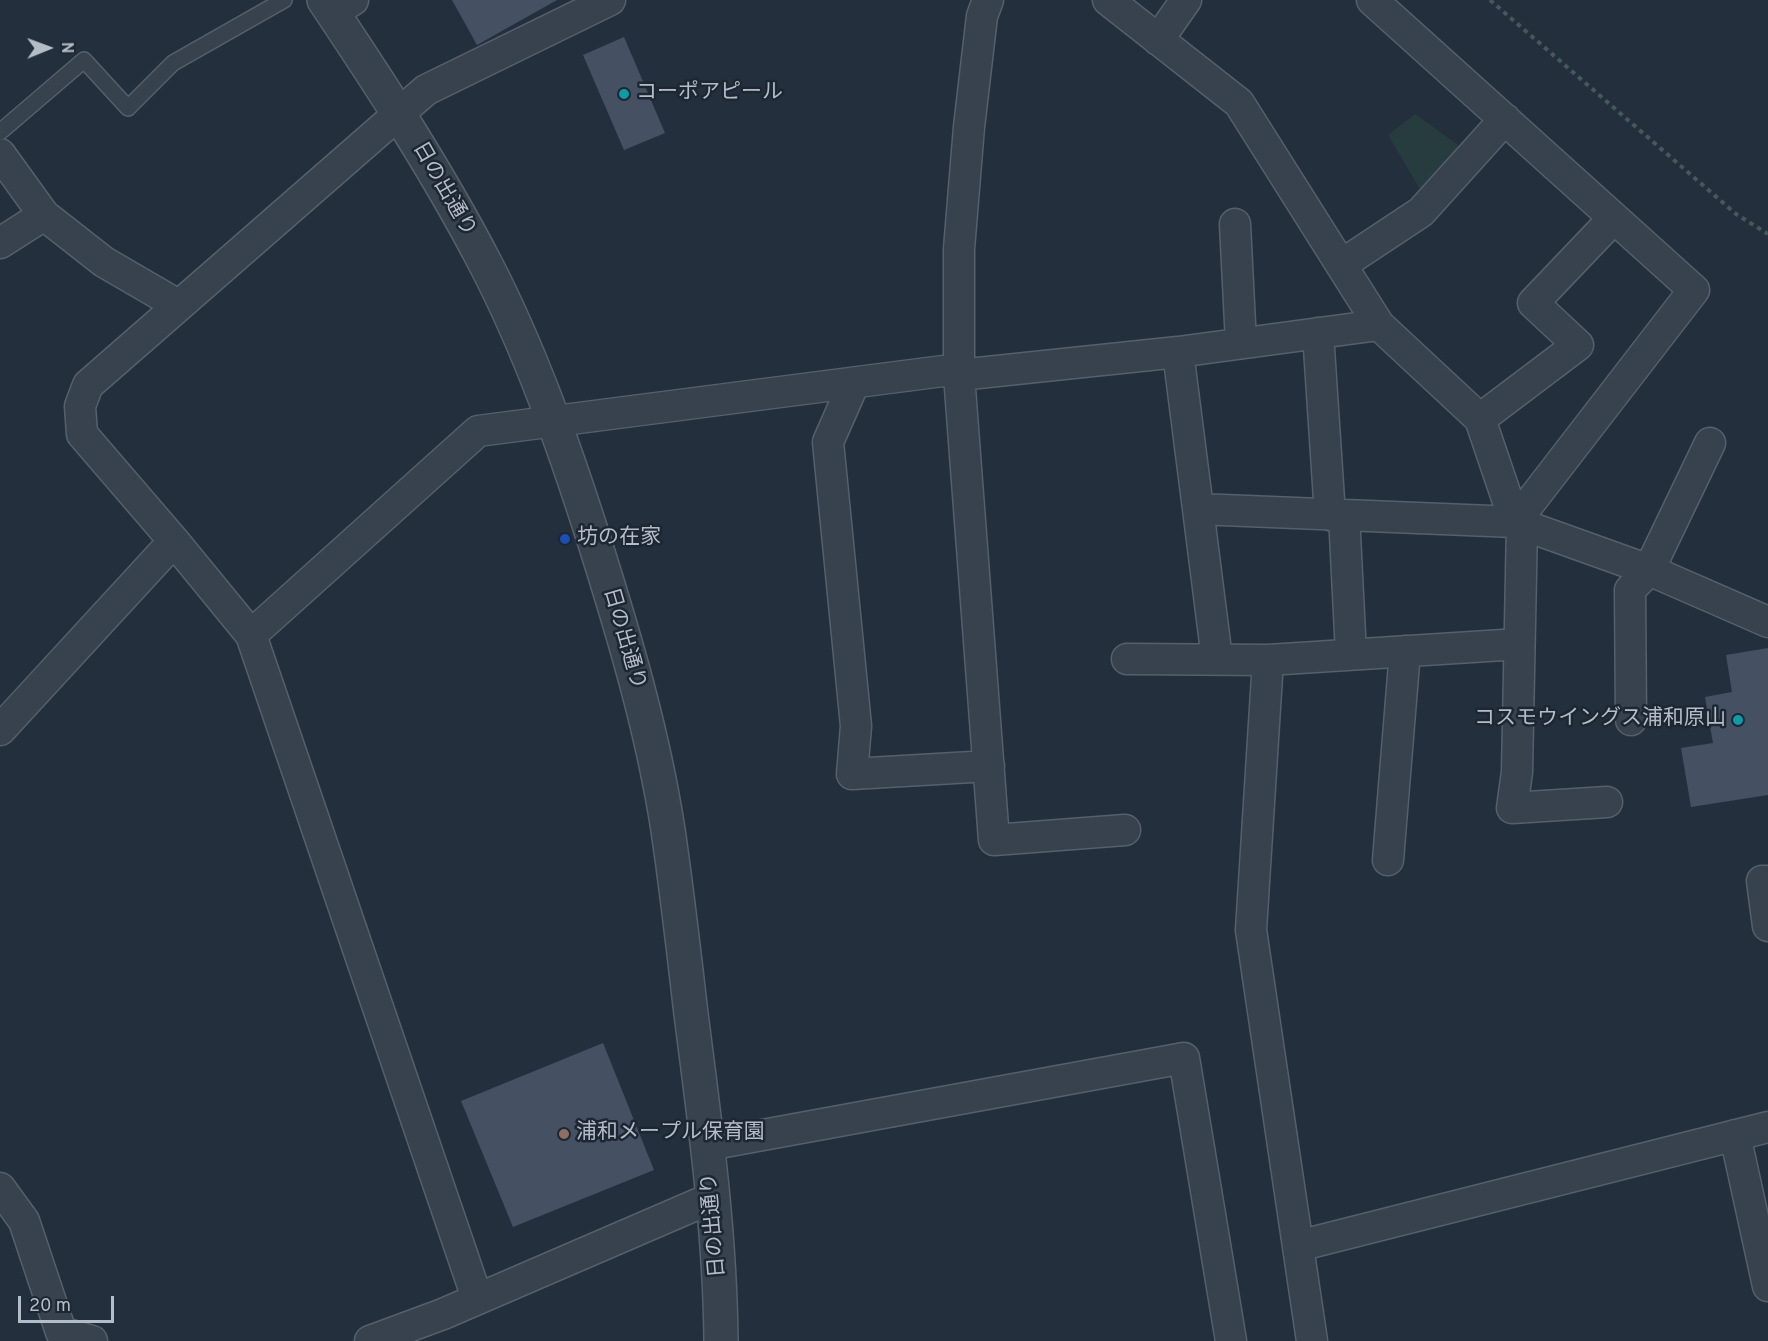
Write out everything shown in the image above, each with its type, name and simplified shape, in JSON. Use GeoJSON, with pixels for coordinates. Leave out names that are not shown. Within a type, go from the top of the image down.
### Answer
{"type":"FeatureCollection","features":[{"type":"Feature","properties":{"kind":"street"},"geometry":{"type":"LineString","coordinates":[[477,1298],[251,635],[82,434],[80,406],[88,385],[398,112],[426,90],[610,0]]}},
{"type":"Feature","properties":{"kind":"street"},"geometry":{"type":"LineString","coordinates":[[988,0],[982,16],[969,127],[961,227],[959,375],[994,840],[1125,830]]}},
{"type":"Feature","properties":{"kind":"street"},"geometry":{"type":"LineString","coordinates":[[1108,0],[1239,103],[1379,325],[1480,419],[1519,523],[1516,772],[1512,808],[1606,802]]}},
{"type":"Feature","properties":{"kind":"street"},"geometry":{"type":"LineString","coordinates":[[1158,40],[1186,0]]}},
{"type":"Feature","properties":{"kind":"street"},"geometry":{"type":"LineString","coordinates":[[1372,0],[1694,290],[1519,523]]}},
{"type":"Feature","properties":{"kind":"street","name":"日の出通り"},"geometry":{"type":"LineString","coordinates":[[336,4],[486,264],[522,343],[552,420],[610,591],[647,724],[668,828],[714,1197],[721,1341]]}},
{"type":"Feature","properties":{"kind":"street"},"geometry":{"type":"LineString","coordinates":[[1341,265],[1421,212],[1505,119]]}},
{"type":"Feature","properties":{"kind":"street"},"geometry":{"type":"LineString","coordinates":[[0,154],[44,215],[104,262],[177,305]]}},
{"type":"Feature","properties":{"kind":"street"},"geometry":{"type":"LineString","coordinates":[[0,243],[44,215]]}},
{"type":"Feature","properties":{"kind":"street"},"geometry":{"type":"LineString","coordinates":[[1480,419],[1578,345],[1533,303],[1614,218]]}},
{"type":"Feature","properties":{"kind":"street"},"geometry":{"type":"LineString","coordinates":[[1235,224],[1241,343]]}},
{"type":"Feature","properties":{"kind":"street"},"geometry":{"type":"LineString","coordinates":[[251,635],[478,431],[943,371],[959,375],[1178,352],[1379,325]]}},
{"type":"Feature","properties":{"kind":"street"},"geometry":{"type":"LineString","coordinates":[[1318,333],[1351,654]]}},
{"type":"Feature","properties":{"kind":"street"},"geometry":{"type":"LineString","coordinates":[[1178,352],[1217,659]]}},
{"type":"Feature","properties":{"kind":"street"},"geometry":{"type":"LineString","coordinates":[[854,382],[828,442],[856,726],[852,774],[989,766]]}},
{"type":"Feature","properties":{"kind":"street"},"geometry":{"type":"LineString","coordinates":[[1631,720],[1630,590],[1649,570],[1710,444]]}},
{"type":"Feature","properties":{"kind":"street"},"geometry":{"type":"LineString","coordinates":[[1198,509],[1519,523],[1649,570],[1768,622]]}},
{"type":"Feature","properties":{"kind":"street"},"geometry":{"type":"LineString","coordinates":[[0,730],[174,541]]}},
{"type":"Feature","properties":{"kind":"street"},"geometry":{"type":"LineString","coordinates":[[1127,659],[1268,660],[1519,644]]}},
{"type":"Feature","properties":{"kind":"street"},"geometry":{"type":"LineString","coordinates":[[1388,860],[1405,651]]}},
{"type":"Feature","properties":{"kind":"street"},"geometry":{"type":"LineString","coordinates":[[1268,660],[1251,930],[1298,1246],[1308,1340]]}},
{"type":"Feature","properties":{"kind":"street"},"geometry":{"type":"LineString","coordinates":[[1768,881],[1762,881],[1768,926]]}},
{"type":"Feature","properties":{"kind":"street"},"geometry":{"type":"LineString","coordinates":[[708,1144],[1184,1058],[1231,1341]]}},
{"type":"Feature","properties":{"kind":"street"},"geometry":{"type":"LineString","coordinates":[[1298,1246],[1768,1127]]}},
{"type":"Feature","properties":{"kind":"street"},"geometry":{"type":"LineString","coordinates":[[1735,1135],[1768,1287]]}},
{"type":"Feature","properties":{"kind":"street"},"geometry":{"type":"LineString","coordinates":[[0,1188],[12,1227],[61,1332],[92,1341]]}},
{"type":"Feature","properties":{"kind":"street"},"geometry":{"type":"LineString","coordinates":[[370,1341],[443,1314],[714,1197]]}},
{"type":"Feature","properties":{"kind":"lane"},"geometry":{"type":"LineString","coordinates":[[0,132],[84,60],[128,108],[173,63],[284,0]]}},
{"type":"Feature","properties":{"kind":"path"},"geometry":{"type":"LineString","coordinates":[[1490,0],[1736,214],[1768,234]]}},
{"type":"Feature","properties":{"kind":"green space"},"geometry":{"type":"Polygon","coordinates":[[[1415,114],[1461,147],[1421,191],[1388,135],[1415,114]]]}},
{"type":"Feature","properties":{"kind":"building"},"geometry":{"type":"Polygon","coordinates":[[[452,0],[557,0],[477,45],[452,0]]]}},
{"type":"Feature","properties":{"kind":"building","name":"コーポアピール"},"geometry":{"type":"Polygon","coordinates":[[[624,37],[665,133],[624,150],[583,55],[624,37]]]}},
{"type":"Feature","properties":{"kind":"building","name":"コスモウイングス浦和原山"},"geometry":{"type":"Polygon","coordinates":[[[1768,648],[1768,795],[1691,807],[1681,748],[1713,743],[1705,697],[1732,692],[1726,655],[1768,648]]]}},
{"type":"Feature","properties":{"kind":"building"},"geometry":{"type":"Polygon","coordinates":[[[603,1043],[654,1170],[513,1227],[461,1101],[603,1043]]]}},
{"type":"Feature","properties":{"kind":"place","name":"コーポアピール"},"geometry":{"type":"Point","coordinates":[624,94]}},
{"type":"Feature","properties":{"kind":"place","name":"坊の在家"},"geometry":{"type":"Point","coordinates":[565,539]}},
{"type":"Feature","properties":{"kind":"place","name":"コスモウイングス浦和原山"},"geometry":{"type":"Point","coordinates":[1738,720]}},
{"type":"Feature","properties":{"kind":"place","name":"浦和メープル保育園"},"geometry":{"type":"Point","coordinates":[564,1134]}}]}
